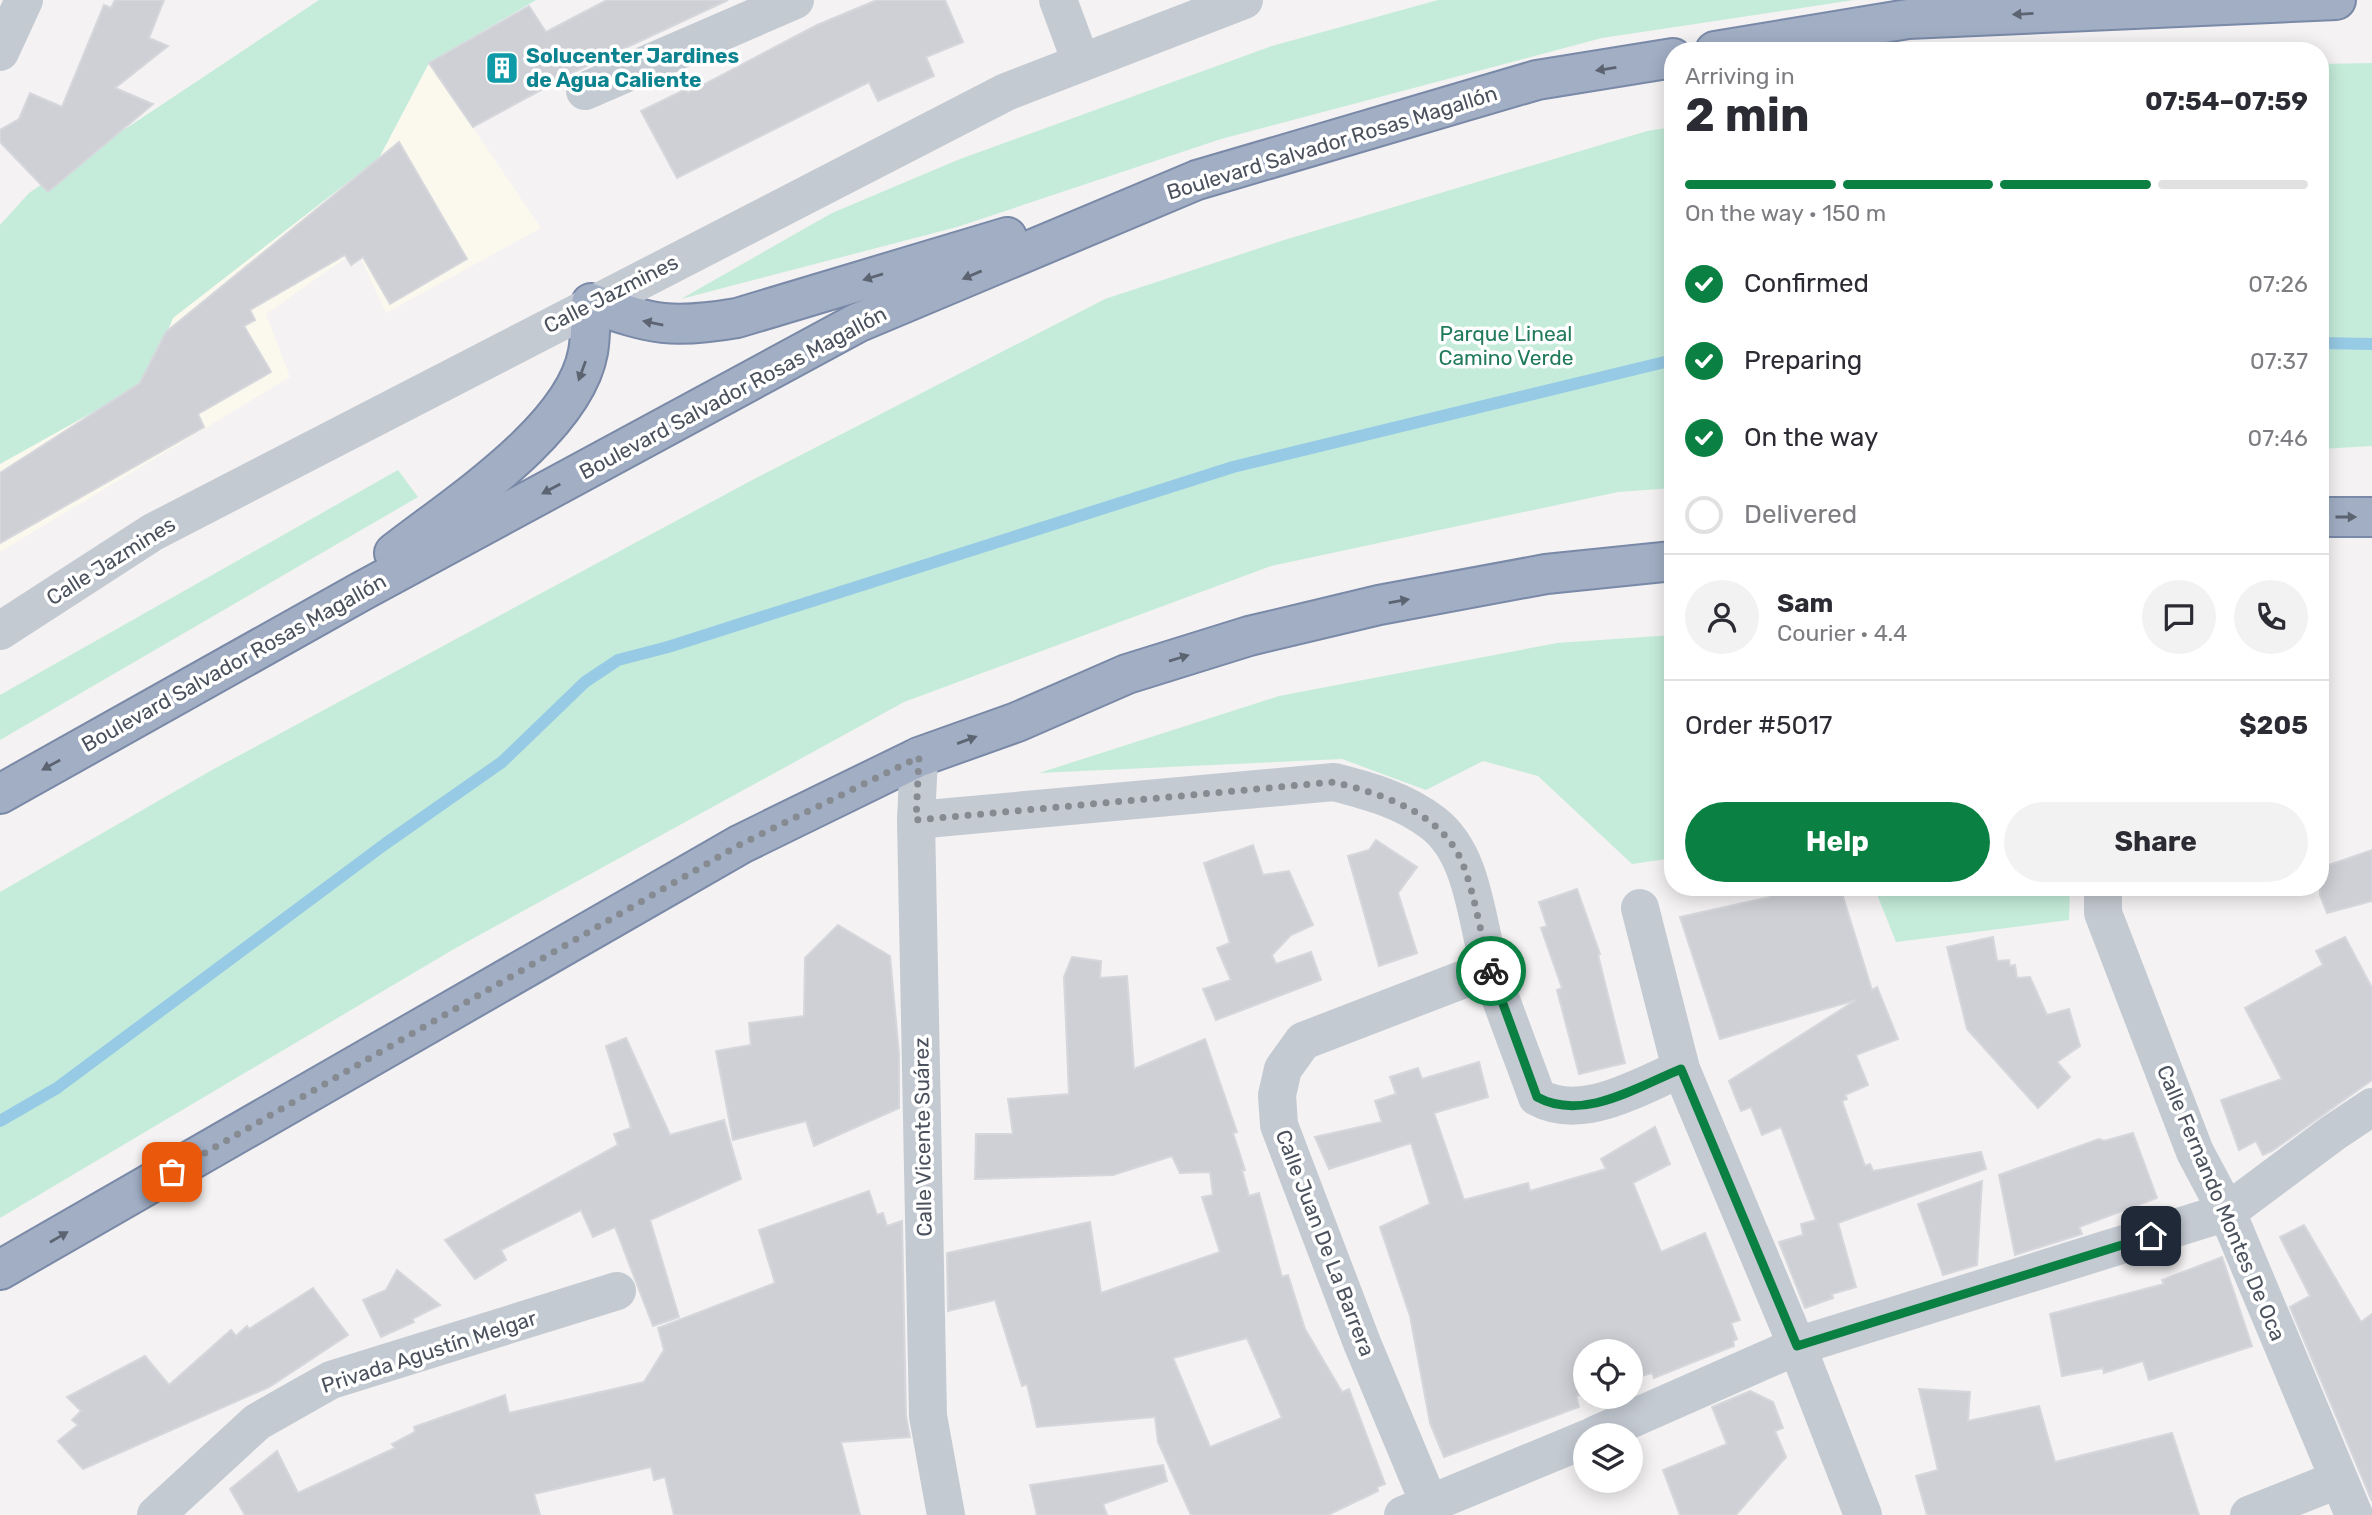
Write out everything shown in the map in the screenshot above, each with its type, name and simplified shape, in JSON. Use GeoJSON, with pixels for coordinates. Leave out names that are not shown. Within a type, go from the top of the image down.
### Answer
{"type":"FeatureCollection","features":[{"type":"Feature","properties":{"kind":"highway"},"geometry":{"type":"LineString","coordinates":[[1769,42],[1908,19],[2238,2],[2336,0]]}},
{"type":"Feature","properties":{"kind":"highway","name":"Boulevard Salvador Rosas Magallón"},"geometry":{"type":"LineString","coordinates":[[0,793],[308,621],[857,323],[1197,180],[1536,80],[1664,59]]}},
{"type":"Feature","properties":{"kind":"highway"},"geometry":{"type":"LineString","coordinates":[[308,621],[534,442],[577,384],[588,353],[592,303],[660,325],[696,325],[737,318],[1197,180]]}},
{"type":"Feature","properties":{"kind":"highway"},"geometry":{"type":"LineString","coordinates":[[2329,517],[2372,517]]}},
{"type":"Feature","properties":{"kind":"highway"},"geometry":{"type":"LineString","coordinates":[[0,1270],[741,844],[919,757],[1017,722],[1127,674],[1249,636],[1379,605],[1546,574],[1664,562]]}},
{"type":"Feature","properties":{"kind":"street"},"geometry":{"type":"LineString","coordinates":[[0,52],[24,0]]}},
{"type":"Feature","properties":{"kind":"street"},"geometry":{"type":"LineString","coordinates":[[584,91],[795,0]]}},
{"type":"Feature","properties":{"kind":"street"},"geometry":{"type":"LineString","coordinates":[[1059,0],[1081,62]]}},
{"type":"Feature","properties":{"kind":"street","name":"Calle Jazmines"},"geometry":{"type":"LineString","coordinates":[[0,631],[153,532],[592,303],[1006,92],[1244,0]]}},
{"type":"Feature","properties":{"kind":"street","name":"Calle Vicente Suárez"},"geometry":{"type":"LineString","coordinates":[[919,757],[916,820],[928,1416],[946,1515]]}},
{"type":"Feature","properties":{"kind":"street"},"geometry":{"type":"LineString","coordinates":[[916,820],[1334,782],[1384,795],[1434,823],[1452,845],[1463,866],[1490,970],[1537,1097],[1553,1106],[1570,1108],[1591,1104],[1681,1069]]}},
{"type":"Feature","properties":{"kind":"street","name":"Calle Fernando Montes De Oca"},"geometry":{"type":"LineString","coordinates":[[2103,896],[2103,913],[2196,1152],[2227,1212],[2337,1480],[2354,1515]]}},
{"type":"Feature","properties":{"kind":"street"},"geometry":{"type":"LineString","coordinates":[[1640,908],[1681,1069],[1797,1346],[1863,1515]]}},
{"type":"Feature","properties":{"kind":"street","name":"Calle Juan De La Barrera"},"geometry":{"type":"LineString","coordinates":[[1422,1511],[1279,1125],[1276,1095],[1283,1069],[1303,1041],[1490,970]]}},
{"type":"Feature","properties":{"kind":"street"},"geometry":{"type":"LineString","coordinates":[[1622,1423],[1797,1346],[2227,1212],[2372,1107]]}},
{"type":"Feature","properties":{"kind":"street","name":"Privada Agustín Melgar"},"geometry":{"type":"LineString","coordinates":[[156,1515],[257,1422],[331,1380],[617,1291]]}},
{"type":"Feature","properties":{"kind":"street"},"geometry":{"type":"LineString","coordinates":[[1422,1511],[1573,1445]]}},
{"type":"Feature","properties":{"kind":"street"},"geometry":{"type":"LineString","coordinates":[[2249,1515],[2337,1480]]}},
{"type":"Feature","properties":{"kind":"shaded area"},"geometry":{"type":"Polygon","coordinates":[[[429,63],[541,228],[386,313],[357,250],[266,314],[290,377],[0,552],[0,464],[147,382],[173,318],[379,158],[429,63]]]}},
{"type":"Feature","properties":{"kind":"green space"},"geometry":{"type":"Polygon","coordinates":[[[319,0],[536,0],[429,63],[379,158],[173,318],[147,382],[0,464],[0,225],[29,193],[319,0]]]}},
{"type":"Feature","properties":{"kind":"green space"},"geometry":{"type":"Polygon","coordinates":[[[1438,0],[1854,0],[1602,38],[1221,139],[957,227],[681,299],[832,213],[960,159],[1272,46],[1438,0]]]}},
{"type":"Feature","properties":{"kind":"green space"},"geometry":{"type":"Polygon","coordinates":[[[2372,63],[2372,446],[2329,449],[2329,64],[2372,63]]]}},
{"type":"Feature","properties":{"kind":"green space","name":"Parque Lineal Camino Verde"},"geometry":{"type":"Polygon","coordinates":[[[1664,128],[1664,489],[1618,492],[1271,566],[904,702],[454,949],[0,1218],[0,892],[212,770],[756,478],[1105,299],[1281,241],[1647,131],[1664,128]]]}},
{"type":"Feature","properties":{"kind":"green space"},"geometry":{"type":"Polygon","coordinates":[[[398,470],[418,497],[0,740],[0,695],[398,470]]]}},
{"type":"Feature","properties":{"kind":"green space"},"geometry":{"type":"Polygon","coordinates":[[[1664,636],[1664,859],[1632,864],[1538,776],[1483,761],[1426,790],[1342,759],[1039,773],[1279,696],[1557,643],[1664,636]]]}},
{"type":"Feature","properties":{"kind":"green space"},"geometry":{"type":"Polygon","coordinates":[[[1878,896],[2070,896],[2069,920],[1896,942],[1878,896]]]}},
{"type":"Feature","properties":{"kind":"building"},"geometry":{"type":"Polygon","coordinates":[[[115,0],[164,0],[149,38],[168,46],[115,88],[153,104],[48,192],[0,142],[0,130],[19,119],[30,93],[62,107],[104,5],[111,8],[115,0]]]}},
{"type":"Feature","properties":{"kind":"building"},"geometry":{"type":"Polygon","coordinates":[[[607,0],[728,0],[576,71],[473,127],[429,63],[529,6],[546,32],[607,0]]]}},
{"type":"Feature","properties":{"kind":"building"},"geometry":{"type":"Polygon","coordinates":[[[877,0],[945,0],[963,42],[926,57],[934,76],[878,101],[869,82],[677,178],[641,111],[686,89],[688,93],[817,25],[877,0]]]}},
{"type":"Feature","properties":{"kind":"building"},"geometry":{"type":"Polygon","coordinates":[[[399,142],[467,259],[390,304],[363,257],[351,265],[345,255],[250,310],[255,320],[244,326],[271,372],[198,414],[204,427],[0,543],[0,473],[140,383],[166,332],[399,142]]]}},
{"type":"Feature","properties":{"kind":"building"},"geometry":{"type":"Polygon","coordinates":[[[1376,840],[1417,867],[1398,893],[1417,953],[1379,966],[1348,856],[1369,850],[1376,840]]]}},
{"type":"Feature","properties":{"kind":"building"},"geometry":{"type":"Polygon","coordinates":[[[1253,845],[1263,875],[1289,871],[1313,925],[1291,935],[1272,955],[1276,964],[1311,952],[1321,980],[1216,1020],[1203,989],[1231,980],[1217,948],[1230,943],[1204,863],[1253,845]]]}},
{"type":"Feature","properties":{"kind":"building"},"geometry":{"type":"Polygon","coordinates":[[[2372,850],[2372,901],[2327,913],[2320,896],[2329,896],[2329,865],[2372,850]]]}},
{"type":"Feature","properties":{"kind":"building"},"geometry":{"type":"Polygon","coordinates":[[[1577,889],[1600,954],[1598,955],[1625,1063],[1579,1074],[1557,990],[1562,988],[1541,928],[1547,926],[1539,902],[1577,889]]]}},
{"type":"Feature","properties":{"kind":"building"},"geometry":{"type":"Polygon","coordinates":[[[1843,896],[1872,990],[1877,987],[1898,1039],[1856,1055],[1868,1085],[1845,1095],[1847,1099],[1842,1101],[1865,1166],[1870,1164],[1873,1171],[1981,1152],[1986,1169],[1838,1223],[1856,1287],[1832,1294],[1833,1298],[1805,1308],[1779,1242],[1803,1235],[1801,1224],[1816,1220],[1781,1127],[1762,1135],[1751,1107],[1741,1111],[1729,1081],[1856,1000],[1720,1039],[1680,917],[1770,897],[1843,896]]]}},
{"type":"Feature","properties":{"kind":"building"},"geometry":{"type":"Polygon","coordinates":[[[838,925],[890,956],[899,1054],[899,1108],[814,1146],[806,1121],[733,1140],[716,1051],[751,1045],[749,1023],[804,1016],[805,958],[838,925]]]}},
{"type":"Feature","properties":{"kind":"building"},"geometry":{"type":"Polygon","coordinates":[[[1993,937],[1997,961],[2009,960],[2010,966],[2015,965],[2017,978],[2030,977],[2047,1015],[2069,1009],[2080,1046],[2057,1062],[2070,1077],[2038,1108],[1967,1029],[1947,947],[1993,937]]]}},
{"type":"Feature","properties":{"kind":"building"},"geometry":{"type":"Polygon","coordinates":[[[2345,937],[2372,988],[2372,1080],[2272,1151],[2263,1155],[2256,1141],[2239,1150],[2221,1100],[2282,1079],[2245,1008],[2323,965],[2316,951],[2345,937]]]}},
{"type":"Feature","properties":{"kind":"building"},"geometry":{"type":"Polygon","coordinates":[[[1072,957],[1101,961],[1100,978],[1127,976],[1134,1069],[1205,1039],[1237,1132],[1233,1133],[1245,1170],[1242,1170],[1249,1196],[1259,1193],[1282,1277],[1288,1275],[1305,1329],[1342,1392],[1349,1389],[1385,1484],[1377,1487],[1378,1491],[1328,1515],[1191,1515],[1158,1442],[1155,1417],[1037,1427],[1027,1384],[1022,1386],[995,1300],[948,1311],[947,1253],[1090,1222],[1101,1293],[1220,1252],[1202,1197],[1213,1195],[1210,1172],[1180,1173],[1172,1156],[1113,1175],[975,1179],[976,1134],[1013,1134],[1008,1099],[1069,1094],[1064,977],[1072,957]],[[1247,1338],[1173,1358],[1210,1447],[1282,1418],[1247,1338]]]}},
{"type":"Feature","properties":{"kind":"building"},"geometry":{"type":"Polygon","coordinates":[[[626,1038],[670,1135],[724,1120],[741,1179],[650,1220],[679,1317],[653,1326],[615,1227],[593,1237],[581,1210],[501,1250],[506,1260],[475,1279],[445,1240],[618,1145],[614,1134],[631,1128],[606,1046],[626,1038]]]}},
{"type":"Feature","properties":{"kind":"building"},"geometry":{"type":"Polygon","coordinates":[[[1479,1062],[1488,1097],[1434,1113],[1464,1200],[1528,1183],[1530,1191],[1606,1169],[1601,1159],[1655,1127],[1670,1164],[1633,1183],[1661,1252],[1705,1233],[1740,1320],[1731,1323],[1737,1339],[1733,1341],[1734,1346],[1654,1378],[1652,1373],[1643,1376],[1643,1339],[1573,1339],[1574,1409],[1444,1457],[1430,1423],[1410,1316],[1380,1227],[1430,1204],[1411,1143],[1329,1169],[1315,1137],[1382,1122],[1375,1101],[1396,1094],[1390,1077],[1418,1068],[1422,1079],[1479,1062]]]}},
{"type":"Feature","properties":{"kind":"building"},"geometry":{"type":"Polygon","coordinates":[[[2133,1133],[2157,1198],[2079,1227],[2082,1234],[2015,1255],[1999,1175],[2099,1139],[2104,1141],[2133,1133]]]}},
{"type":"Feature","properties":{"kind":"building"},"geometry":{"type":"Polygon","coordinates":[[[1982,1181],[1977,1265],[1943,1275],[1918,1204],[1982,1181]]]}},
{"type":"Feature","properties":{"kind":"building"},"geometry":{"type":"Polygon","coordinates":[[[869,1191],[877,1215],[883,1213],[887,1226],[902,1221],[906,1416],[910,1437],[841,1442],[860,1515],[674,1515],[665,1477],[654,1480],[651,1467],[534,1494],[540,1515],[245,1515],[230,1489],[277,1451],[298,1493],[395,1448],[392,1444],[415,1432],[414,1427],[505,1395],[509,1413],[644,1382],[664,1350],[658,1328],[775,1283],[759,1230],[869,1191]]]}},
{"type":"Feature","properties":{"kind":"building"},"geometry":{"type":"Polygon","coordinates":[[[2304,1225],[2361,1322],[2372,1314],[2372,1501],[2290,1307],[2310,1296],[2280,1237],[2304,1225]]]}},
{"type":"Feature","properties":{"kind":"building"},"geometry":{"type":"Polygon","coordinates":[[[2222,1257],[2252,1346],[2149,1380],[2143,1361],[2104,1373],[2103,1368],[2062,1376],[2050,1314],[2164,1284],[2162,1280],[2222,1257]]]}},
{"type":"Feature","properties":{"kind":"building"},"geometry":{"type":"Polygon","coordinates":[[[397,1270],[440,1305],[412,1319],[414,1322],[381,1337],[363,1300],[386,1290],[397,1270]]]}},
{"type":"Feature","properties":{"kind":"building"},"geometry":{"type":"Polygon","coordinates":[[[313,1288],[348,1335],[269,1387],[83,1469],[58,1441],[78,1425],[72,1420],[81,1411],[67,1397],[145,1356],[169,1385],[231,1330],[236,1336],[247,1326],[249,1329],[313,1288]]]}},
{"type":"Feature","properties":{"kind":"building"},"geometry":{"type":"Polygon","coordinates":[[[1919,1389],[1970,1392],[1968,1421],[2039,1406],[2055,1462],[2172,1433],[2199,1515],[1927,1515],[1916,1476],[1938,1470],[1919,1389]]]}},
{"type":"Feature","properties":{"kind":"building"},"geometry":{"type":"Polygon","coordinates":[[[1750,1391],[1773,1402],[1783,1428],[1775,1431],[1786,1457],[1736,1515],[1680,1515],[1663,1470],[1727,1444],[1712,1407],[1750,1391]]]}},
{"type":"Feature","properties":{"kind":"building"},"geometry":{"type":"Polygon","coordinates":[[[1163,1465],[1167,1481],[1103,1504],[1107,1515],[1037,1515],[1030,1485],[1163,1465]]]}},
{"type":"Feature","properties":{"kind":"waterway"},"geometry":{"type":"LineString","coordinates":[[2329,343],[2372,344]]}},
{"type":"Feature","properties":{"kind":"waterway"},"geometry":{"type":"LineString","coordinates":[[0,1121],[57,1088],[385,844],[502,762],[585,682],[618,660],[668,647],[1233,467],[1664,362]]}},
{"type":"Feature","properties":{"kind":"way so far"},"geometry":{"type":"LineString","coordinates":[[172,1172],[741,844],[919,757],[916,820],[1334,782],[1384,795],[1434,823],[1452,845],[1463,866],[1491,971]]}},
{"type":"Feature","properties":{"kind":"place","name":"Solucenter Jardines de Agua Caliente"},"geometry":{"type":"Point","coordinates":[502,68]}},
{"type":"Feature","properties":{"kind":"route"},"geometry":{"type":"LineString","coordinates":[[1491,971],[1537,1097],[1553,1106],[1570,1108],[1591,1104],[1681,1069],[1797,1346],[2151,1236]]}}]}
